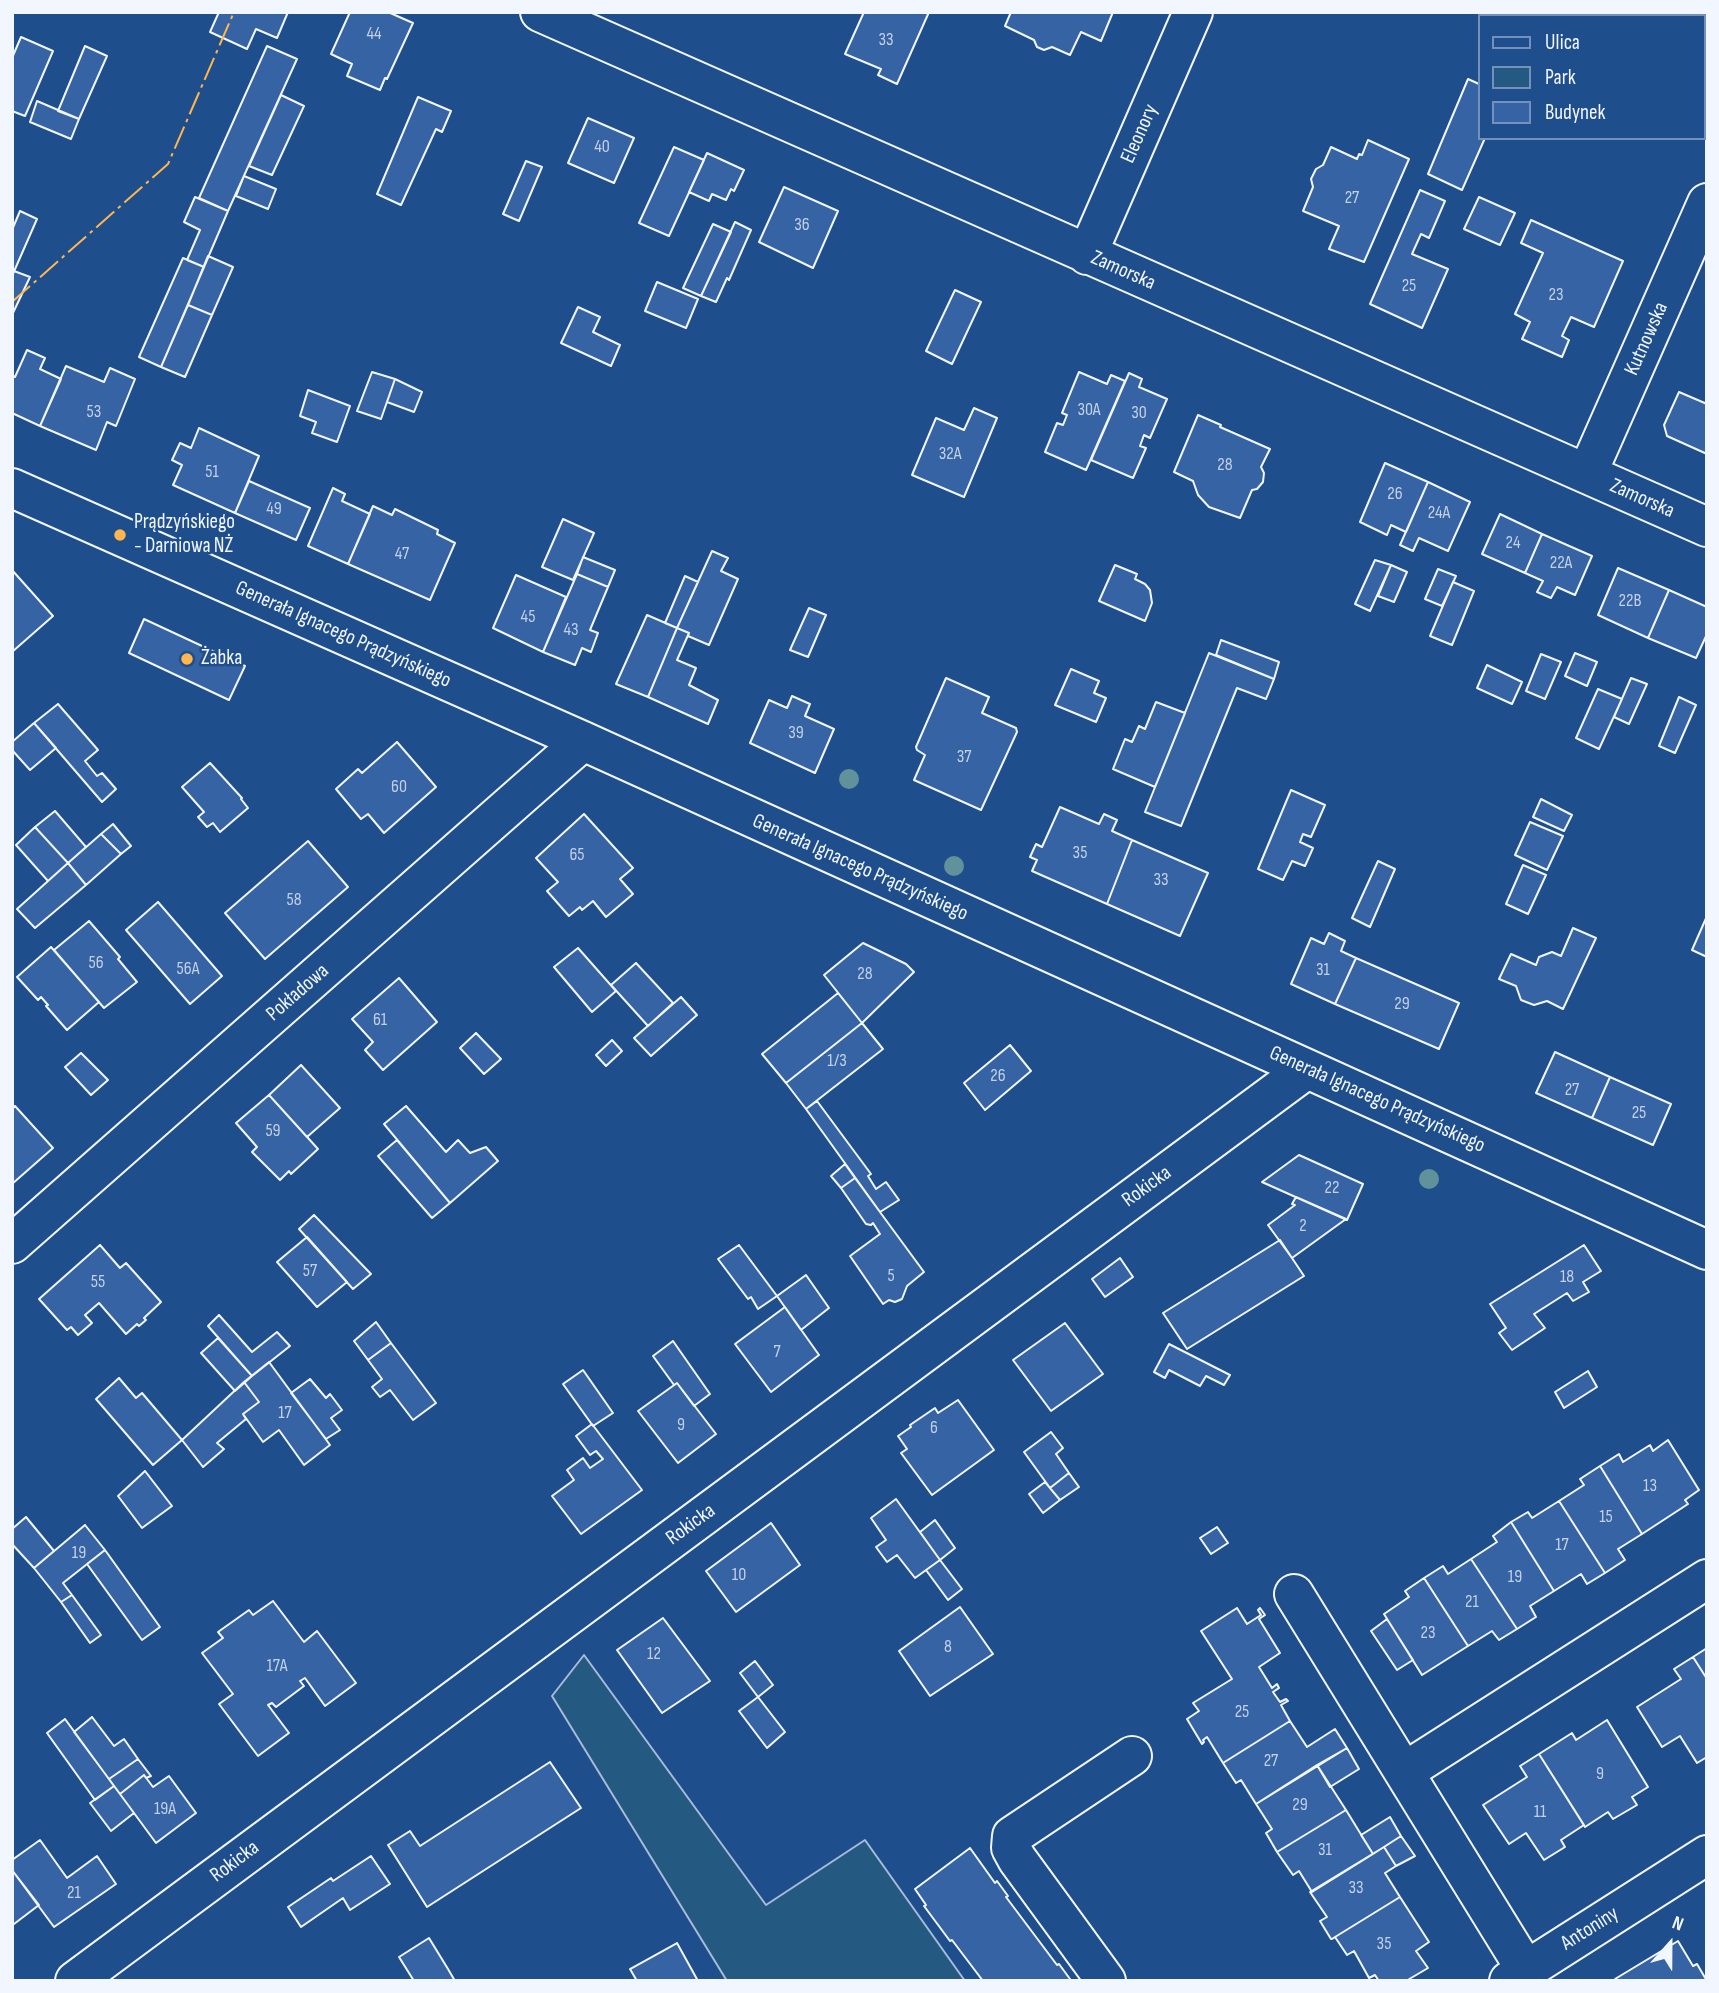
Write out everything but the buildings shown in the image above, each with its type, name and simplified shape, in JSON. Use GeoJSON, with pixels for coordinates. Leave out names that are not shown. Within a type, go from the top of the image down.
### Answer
{"type":"FeatureCollection","features":[{"type":"Feature","properties":{"kind":"street","name":"Zamorska"},"geometry":{"type":"LineString","coordinates":[[540,12],[602,25],[1087,255],[1707,527]]}},
{"type":"Feature","properties":{"kind":"street","name":"Eleonory"},"geometry":{"type":"LineString","coordinates":[[1087,255],[1193,12]]}},
{"type":"Feature","properties":{"kind":"street","name":"Kutnowska"},"geometry":{"type":"LineString","coordinates":[[1587,474],[1707,203]]}},
{"type":"Feature","properties":{"kind":"street","name":"Generała Ignacego Prądzyńskiego"},"geometry":{"type":"LineString","coordinates":[[12,488],[583,741],[1707,1250]]}},
{"type":"Feature","properties":{"kind":"street","name":"Pokładowa"},"geometry":{"type":"LineString","coordinates":[[12,1244],[583,741]]}},
{"type":"Feature","properties":{"kind":"street","name":"Rokicka"},"geometry":{"type":"LineString","coordinates":[[75,1981],[1307,1069]]}},
{"type":"Feature","properties":{"kind":"street"},"geometry":{"type":"LineString","coordinates":[[1404,1772],[1707,1579]]}},
{"type":"Feature","properties":{"kind":"street"},"geometry":{"type":"LineString","coordinates":[[1294,1594],[1404,1772],[1518,1975]]}},
{"type":"Feature","properties":{"kind":"street"},"geometry":{"type":"LineString","coordinates":[[1106,1981],[1017,1859],[1011,1848],[1012,1836],[1132,1756]]}},
{"type":"Feature","properties":{"kind":"street","name":"Antoniny"},"geometry":{"type":"LineString","coordinates":[[1518,1975],[1707,1855]]}},
{"type":"Feature","properties":{"kind":"green space"},"geometry":{"type":"Polygon","coordinates":[[[584,1655],[766,1905],[865,1840],[965,1981],[727,1981],[552,1696],[584,1655]]]}},
{"type":"Feature","properties":{"kind":"power"},"geometry":{"type":"LineString","coordinates":[[12,302],[168,164],[234,12]]}},
{"type":"Feature","properties":{"kind":"place","name":"Prądzyńskiego - Darniowa NŻ"},"geometry":{"type":"Point","coordinates":[120,535]}},
{"type":"Feature","properties":{"kind":"place","name":"Żabka"},"geometry":{"type":"Point","coordinates":[187,659]}}]}
